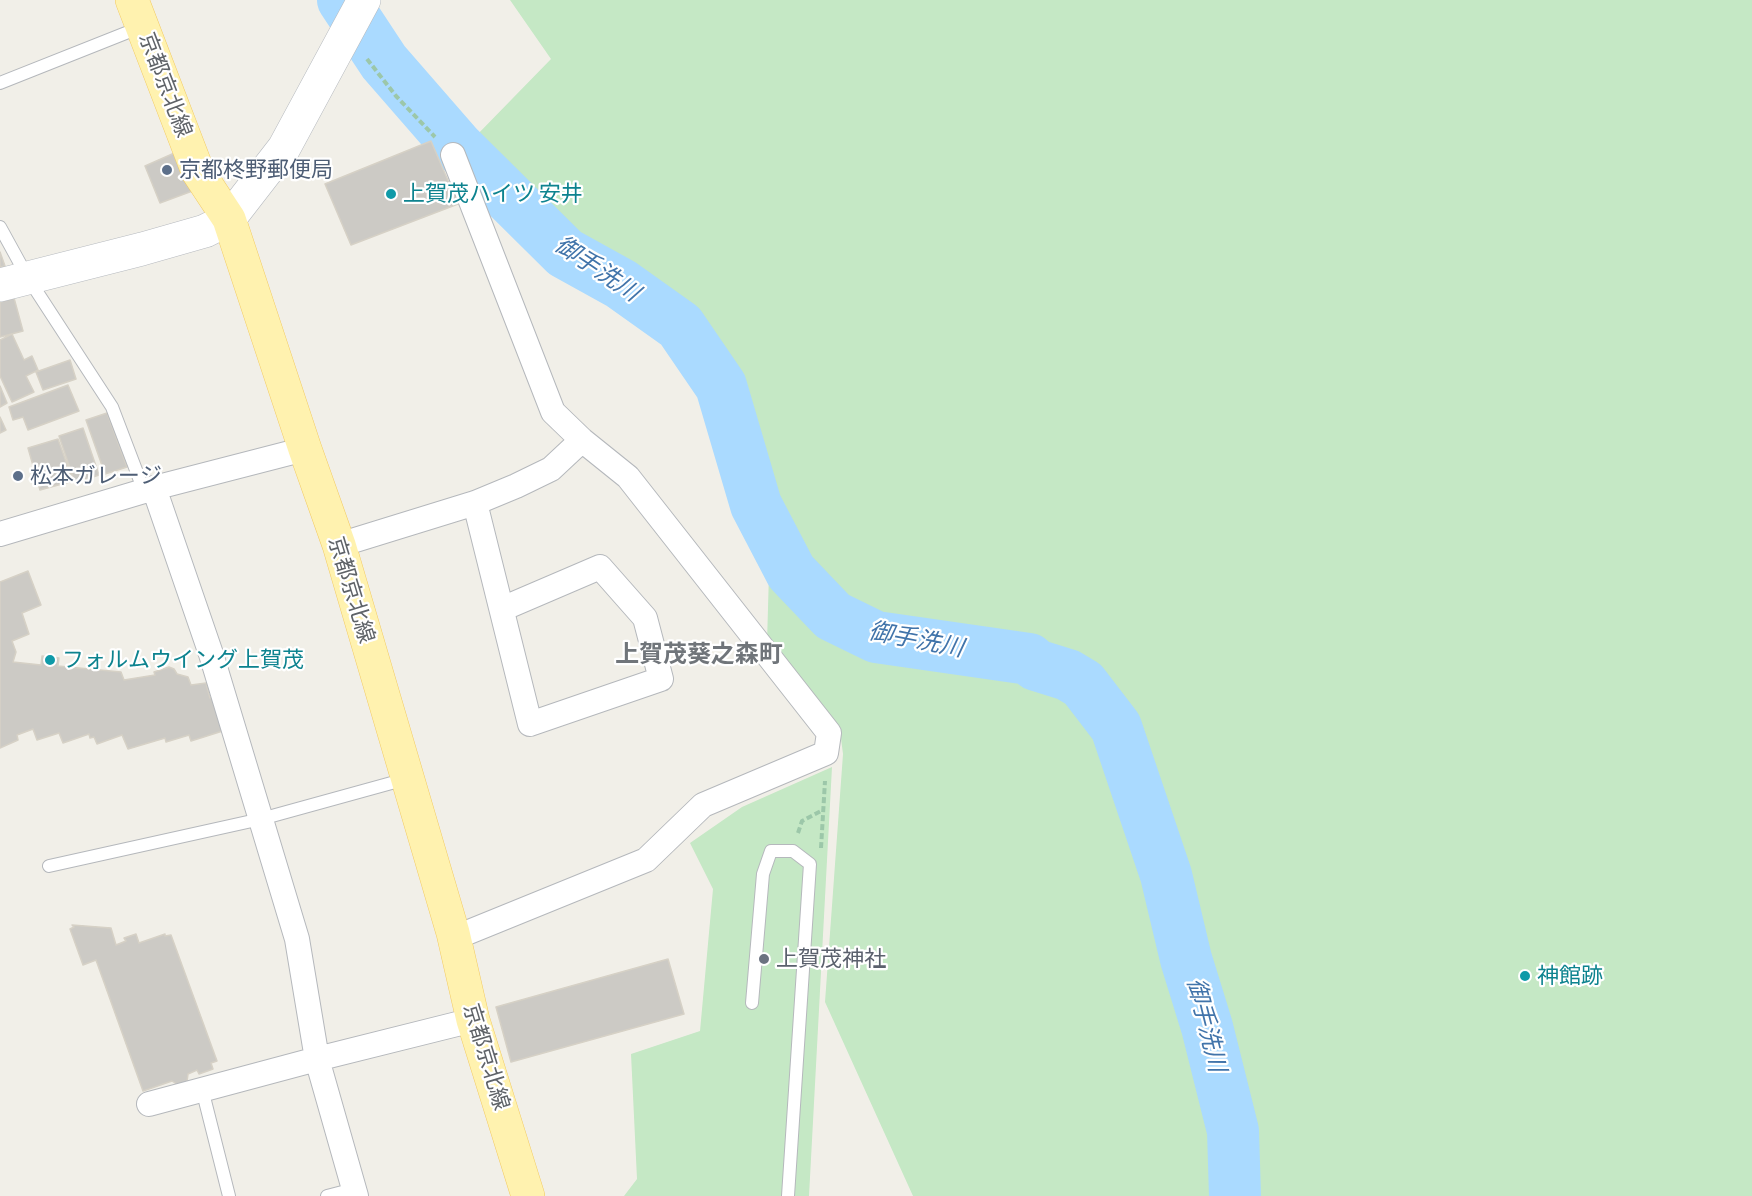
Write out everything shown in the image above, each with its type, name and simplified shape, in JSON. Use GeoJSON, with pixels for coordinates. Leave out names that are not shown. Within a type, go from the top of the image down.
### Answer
{"type":"FeatureCollection","features":[{"type":"Feature","properties":{"kind":"main road","name":"京都京北線"},"geometry":{"type":"LineString","coordinates":[[137,13],[198,172],[229,219],[339,545],[453,933],[473,1020],[528,1196]]}},
{"type":"Feature","properties":{"kind":"street"},"geometry":{"type":"LineString","coordinates":[[14,281],[205,231],[229,219],[284,148],[364,0]]}},
{"type":"Feature","properties":{"kind":"street"},"geometry":{"type":"LineString","coordinates":[[453,155],[553,412],[582,440],[628,477],[829,733],[826,753],[703,805],[646,860],[464,934],[453,933]]}},
{"type":"Feature","properties":{"kind":"street"},"geometry":{"type":"LineString","coordinates":[[339,545],[475,503],[551,469],[582,440]]}},
{"type":"Feature","properties":{"kind":"street"},"geometry":{"type":"LineString","coordinates":[[0,534],[149,489],[305,449]]}},
{"type":"Feature","properties":{"kind":"street"},"geometry":{"type":"LineString","coordinates":[[149,489],[211,654],[297,939],[317,1059],[355,1192]]}},
{"type":"Feature","properties":{"kind":"street"},"geometry":{"type":"LineString","coordinates":[[475,503],[501,609],[530,724],[661,679],[645,618],[600,567],[501,609]]}},
{"type":"Feature","properties":{"kind":"street"},"geometry":{"type":"LineString","coordinates":[[149,1104],[473,1020]]}},
{"type":"Feature","properties":{"kind":"lane"},"geometry":{"type":"LineString","coordinates":[[0,83],[137,13]]}},
{"type":"Feature","properties":{"kind":"lane"},"geometry":{"type":"LineString","coordinates":[[0,226],[14,281],[112,407],[149,489]]}},
{"type":"Feature","properties":{"kind":"lane"},"geometry":{"type":"LineString","coordinates":[[49,866],[261,819],[406,779]]}},
{"type":"Feature","properties":{"kind":"lane"},"geometry":{"type":"LineString","coordinates":[[752,1003],[762,874],[771,851],[793,851],[810,864],[788,1196]]}},
{"type":"Feature","properties":{"kind":"lane"},"geometry":{"type":"LineString","coordinates":[[202,1089],[229,1196]]}},
{"type":"Feature","properties":{"kind":"lane"},"geometry":{"type":"LineString","coordinates":[[327,1196],[355,1192]]}},
{"type":"Feature","properties":{"kind":"path"},"geometry":{"type":"LineString","coordinates":[[345,35],[396,96],[453,155]]}},
{"type":"Feature","properties":{"kind":"path"},"geometry":{"type":"LineString","coordinates":[[807,896],[819,880],[826,753]]}},
{"type":"Feature","properties":{"kind":"path"},"geometry":{"type":"LineString","coordinates":[[793,851],[802,821],[823,810]]}},
{"type":"Feature","properties":{"kind":"green space"},"geometry":{"type":"Polygon","coordinates":[[[510,0],[1752,0],[1752,1196],[913,1196],[825,1002],[843,754],[840,731],[767,643],[771,502],[715,358],[660,299],[608,264],[563,239],[473,139],[551,59],[510,0]]]}},
{"type":"Feature","properties":{"kind":"green space","name":"上賀茂神社"},"geometry":{"type":"Polygon","coordinates":[[[832,767],[809,1196],[624,1196],[637,1179],[631,1054],[700,1031],[713,889],[690,843],[742,807],[832,767]]]}},
{"type":"Feature","properties":{"kind":"building","name":"上賀茂ハイツ 安井"},"geometry":{"type":"Polygon","coordinates":[[[431,141],[458,204],[351,245],[325,184],[431,141]]]}},
{"type":"Feature","properties":{"kind":"building"},"geometry":{"type":"Polygon","coordinates":[[[179,151],[195,190],[160,203],[145,166],[179,151]]]}},
{"type":"Feature","properties":{"kind":"building"},"geometry":{"type":"Polygon","coordinates":[[[0,252],[5,266],[0,267],[0,252]]]}},
{"type":"Feature","properties":{"kind":"building"},"geometry":{"type":"Polygon","coordinates":[[[14,298],[23,331],[0,337],[0,302],[14,298]]]}},
{"type":"Feature","properties":{"kind":"building"},"geometry":{"type":"Polygon","coordinates":[[[12,334],[24,360],[32,356],[38,370],[26,376],[34,392],[12,402],[0,376],[0,340],[12,334]]]}},
{"type":"Feature","properties":{"kind":"building"},"geometry":{"type":"Polygon","coordinates":[[[70,360],[76,379],[43,390],[36,372],[70,360]]]}},
{"type":"Feature","properties":{"kind":"building"},"geometry":{"type":"Polygon","coordinates":[[[68,385],[79,411],[28,430],[23,417],[13,420],[9,407],[68,385]]]}},
{"type":"Feature","properties":{"kind":"building"},"geometry":{"type":"Polygon","coordinates":[[[0,386],[7,403],[0,407],[0,386]]]}},
{"type":"Feature","properties":{"kind":"building"},"geometry":{"type":"Polygon","coordinates":[[[107,413],[127,467],[105,474],[86,420],[107,413]]]}},
{"type":"Feature","properties":{"kind":"building"},"geometry":{"type":"Polygon","coordinates":[[[0,417],[6,430],[0,433],[0,417]]]}},
{"type":"Feature","properties":{"kind":"building"},"geometry":{"type":"Polygon","coordinates":[[[83,428],[99,475],[75,483],[59,436],[83,428]]]}},
{"type":"Feature","properties":{"kind":"building"},"geometry":{"type":"Polygon","coordinates":[[[58,439],[73,481],[40,490],[28,448],[58,439]]]}},
{"type":"Feature","properties":{"kind":"building","name":"フォルムウイング上賀茂"},"geometry":{"type":"Polygon","coordinates":[[[28,571],[41,605],[22,613],[29,634],[12,641],[16,652],[13,662],[41,665],[42,656],[59,658],[58,666],[121,672],[124,680],[155,675],[154,672],[169,667],[177,674],[188,677],[191,685],[206,683],[210,698],[218,696],[229,729],[191,741],[189,735],[166,742],[165,738],[128,749],[122,735],[97,744],[94,737],[90,738],[89,734],[63,743],[59,733],[37,740],[33,729],[17,735],[18,740],[0,748],[0,582],[28,571]]]}},
{"type":"Feature","properties":{"kind":"building"},"geometry":{"type":"Polygon","coordinates":[[[72,925],[111,928],[116,945],[126,941],[124,938],[136,934],[139,943],[165,934],[165,936],[171,935],[217,1061],[211,1063],[213,1069],[199,1074],[197,1070],[188,1074],[187,1082],[178,1085],[172,1081],[143,1091],[96,960],[83,965],[70,929],[74,927],[72,925]]]}},
{"type":"Feature","properties":{"kind":"building"},"geometry":{"type":"Polygon","coordinates":[[[668,959],[684,1014],[511,1062],[496,1007],[668,959]]]}},
{"type":"Feature","properties":{"kind":"waterway","name":"御手洗川"},"geometry":{"type":"LineString","coordinates":[[343,0],[384,62],[458,147],[565,253],[621,284],[680,326],[721,386],[756,505],[791,572],[833,616],[876,637],[1029,659],[1036,665],[1068,675],[1083,684],[1116,727],[1166,875],[1186,959],[1207,1027],[1233,1131],[1235,1196]]}},
{"type":"Feature","properties":{"kind":"place","name":"京都柊野郵便局"},"geometry":{"type":"Point","coordinates":[167,170]}},
{"type":"Feature","properties":{"kind":"place","name":"上賀茂ハイツ 安井"},"geometry":{"type":"Point","coordinates":[391,194]}},
{"type":"Feature","properties":{"kind":"place","name":"松本ガレージ"},"geometry":{"type":"Point","coordinates":[18,476]}},
{"type":"Feature","properties":{"kind":"place","name":"フォルムウイング上賀茂"},"geometry":{"type":"Point","coordinates":[50,660]}},
{"type":"Feature","properties":{"kind":"place","name":"上賀茂神社"},"geometry":{"type":"Point","coordinates":[764,959]}},
{"type":"Feature","properties":{"kind":"place","name":"神館跡"},"geometry":{"type":"Point","coordinates":[1525,976]}},
{"type":"Feature","properties":{"kind":"district","name":"上賀茂葵之森町"},"geometry":{"type":"Point","coordinates":[699,655]}}]}
